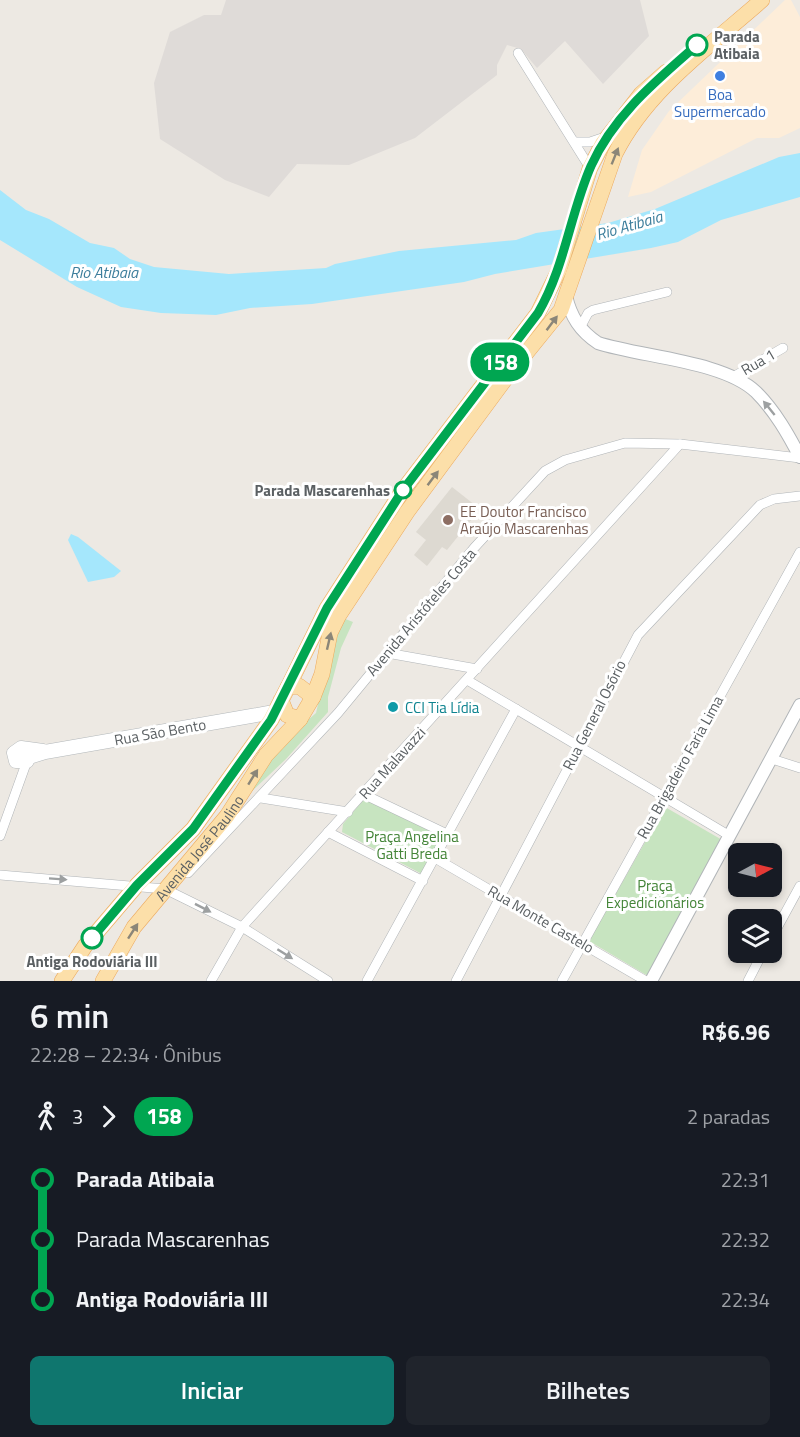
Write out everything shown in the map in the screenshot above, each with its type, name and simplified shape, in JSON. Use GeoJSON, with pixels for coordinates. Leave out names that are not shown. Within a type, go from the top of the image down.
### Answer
{"type":"FeatureCollection","features":[{"type":"Feature","properties":{"kind":"main road"},"geometry":{"type":"LineString","coordinates":[[286,707],[313,697],[322,674],[330,633],[339,615],[407,512],[506,378],[550,326],[566,296],[566,272],[579,206],[590,168],[607,136],[641,94],[750,0]]}},
{"type":"Feature","properties":{"kind":"main road"},"geometry":{"type":"LineString","coordinates":[[566,272],[595,211],[615,154],[627,130],[659,92],[762,0]]}},
{"type":"Feature","properties":{"kind":"main road","name":"Avenida José Paulino"},"geometry":{"type":"LineString","coordinates":[[103,981],[134,927],[227,816],[266,755],[327,608],[403,490],[538,313],[566,272]]}},
{"type":"Feature","properties":{"kind":"main road"},"geometry":{"type":"LineString","coordinates":[[286,707],[299,686],[313,697]]}},
{"type":"Feature","properties":{"kind":"main road","name":"Avenida José Paulino"},"geometry":{"type":"LineString","coordinates":[[63,981],[85,946],[137,885],[193,829],[286,707]]}},
{"type":"Feature","properties":{"kind":"main road","name":"Rua São Bento"},"geometry":{"type":"LineString","coordinates":[[17,758],[286,707]]}},
{"type":"Feature","properties":{"kind":"street"},"geometry":{"type":"LineString","coordinates":[[518,53],[576,142],[590,168]]}},
{"type":"Feature","properties":{"kind":"street"},"geometry":{"type":"LineString","coordinates":[[576,142],[590,142],[607,136]]}},
{"type":"Feature","properties":{"kind":"street"},"geometry":{"type":"LineString","coordinates":[[580,328],[588,313],[593,310],[667,292]]}},
{"type":"Feature","properties":{"kind":"street"},"geometry":{"type":"LineString","coordinates":[[566,296],[572,316],[580,328],[598,343],[618,350],[720,372],[733,377],[755,391],[784,427],[800,458]]}},
{"type":"Feature","properties":{"kind":"street","name":"Rua 1"},"geometry":{"type":"LineString","coordinates":[[733,377],[783,348]]}},
{"type":"Feature","properties":{"kind":"street","name":"Avenida Aristóteles Costa"},"geometry":{"type":"LineString","coordinates":[[165,889],[183,879],[261,798],[338,713],[474,548],[545,471],[565,460],[599,448],[625,443],[680,444],[800,458]]}},
{"type":"Feature","properties":{"kind":"street","name":"Rua Malavazzi"},"geometry":{"type":"LineString","coordinates":[[211,981],[242,927],[680,444]]}},
{"type":"Feature","properties":{"kind":"street","name":"Rua General Osório"},"geometry":{"type":"LineString","coordinates":[[456,981],[638,635],[760,505],[774,499],[800,496]]}},
{"type":"Feature","properties":{"kind":"street","name":"Rua General Osório"},"geometry":{"type":"LineString","coordinates":[[788,499],[800,502]]}},
{"type":"Feature","properties":{"kind":"street","name":"Rua Brigadeiro Faria Lima"},"geometry":{"type":"LineString","coordinates":[[562,981],[800,553]]}},
{"type":"Feature","properties":{"kind":"street"},"geometry":{"type":"LineString","coordinates":[[387,653],[477,669]]}},
{"type":"Feature","properties":{"kind":"street"},"geometry":{"type":"LineString","coordinates":[[467,680],[730,836]]}},
{"type":"Feature","properties":{"kind":"street"},"geometry":{"type":"LineString","coordinates":[[649,981],[800,705]]}},
{"type":"Feature","properties":{"kind":"street"},"geometry":{"type":"LineString","coordinates":[[367,981],[516,709]]}},
{"type":"Feature","properties":{"kind":"street"},"geometry":{"type":"LineString","coordinates":[[0,836],[21,784],[17,758]]}},
{"type":"Feature","properties":{"kind":"street"},"geometry":{"type":"LineString","coordinates":[[772,759],[800,768]]}},
{"type":"Feature","properties":{"kind":"street"},"geometry":{"type":"LineString","coordinates":[[363,794],[447,834]]}},
{"type":"Feature","properties":{"kind":"street"},"geometry":{"type":"LineString","coordinates":[[261,798],[348,812]]}},
{"type":"Feature","properties":{"kind":"street"},"geometry":{"type":"LineString","coordinates":[[328,832],[423,881]]}},
{"type":"Feature","properties":{"kind":"street","name":"Rua Monte Castelo"},"geometry":{"type":"LineString","coordinates":[[435,858],[649,981]]}},
{"type":"Feature","properties":{"kind":"street"},"geometry":{"type":"LineString","coordinates":[[0,875],[165,889],[242,927],[328,981]]}},
{"type":"Feature","properties":{"kind":"street"},"geometry":{"type":"LineString","coordinates":[[782,919],[800,886]]}},
{"type":"Feature","properties":{"kind":"street"},"geometry":{"type":"LineString","coordinates":[[748,981],[757,963]]}},
{"type":"Feature","properties":{"kind":"shaded area"},"geometry":{"type":"Polygon","coordinates":[[[226,0],[640,0],[649,36],[603,84],[565,41],[537,68],[521,49],[507,45],[497,65],[497,75],[415,138],[349,165],[297,164],[269,197],[225,180],[160,139],[154,83],[170,32],[204,15],[221,15],[226,0]]]}},
{"type":"Feature","properties":{"kind":"shaded area"},"geometry":{"type":"Polygon","coordinates":[[[785,0],[791,0],[800,17],[800,128],[779,138],[757,138],[651,192],[628,197],[642,150],[669,111],[785,0]]]}},
{"type":"Feature","properties":{"kind":"shaded area","name":"EE Doutor Francisco Araújo Mascarenhas"},"geometry":{"type":"Polygon","coordinates":[[[452,487],[480,509],[447,550],[442,547],[427,566],[414,555],[426,540],[416,532],[452,487]]]}},
{"type":"Feature","properties":{"kind":"green space"},"geometry":{"type":"Polygon","coordinates":[[[343,618],[353,622],[341,648],[328,697],[328,712],[286,759],[214,827],[277,747],[316,713],[334,634],[343,618]]]}},
{"type":"Feature","properties":{"kind":"green space","name":"Praça Angelina Gatti Breda"},"geometry":{"type":"Polygon","coordinates":[[[365,798],[442,836],[422,874],[342,832],[343,824],[365,798]]]}},
{"type":"Feature","properties":{"kind":"green space","name":"Praça Expedicionários"},"geometry":{"type":"Polygon","coordinates":[[[665,807],[724,841],[648,976],[589,941],[665,807]]]}},
{"type":"Feature","properties":{"kind":"water","name":"Rio Atibaia"},"geometry":{"type":"Polygon","coordinates":[[[800,153],[800,197],[721,220],[678,242],[495,274],[464,282],[312,304],[250,308],[216,315],[161,313],[121,307],[77,287],[0,240],[0,190],[26,210],[49,219],[90,243],[114,248],[130,259],[154,267],[229,274],[326,268],[335,264],[399,251],[516,240],[536,233],[608,223],[655,209],[779,157],[800,153]]]}},
{"type":"Feature","properties":{"kind":"water"},"geometry":{"type":"Polygon","coordinates":[[[71,534],[121,571],[114,577],[88,582],[68,540],[71,534]]]}},
{"type":"Feature","properties":{"kind":"bus line","name":"158"},"geometry":{"type":"LineString","coordinates":[[92,938],[137,885],[193,829],[271,720],[327,608],[403,490],[538,313],[559,270],[590,168],[607,136],[641,94],[697,45]]}},
{"type":"Feature","properties":{"kind":"place","name":"Parada Atibaia"},"geometry":{"type":"Point","coordinates":[697,45]}},
{"type":"Feature","properties":{"kind":"place","name":"Boa Supermercado"},"geometry":{"type":"Point","coordinates":[720,76]}},
{"type":"Feature","properties":{"kind":"place","name":"Parada Mascarenhas"},"geometry":{"type":"Point","coordinates":[403,490]}},
{"type":"Feature","properties":{"kind":"place","name":"EE Doutor Francisco Araújo Mascarenhas"},"geometry":{"type":"Point","coordinates":[448,520]}},
{"type":"Feature","properties":{"kind":"place","name":"CCI Tia Lídia"},"geometry":{"type":"Point","coordinates":[393,707]}},
{"type":"Feature","properties":{"kind":"place","name":"Antiga Rodoviária III"},"geometry":{"type":"Point","coordinates":[92,938]}}]}
